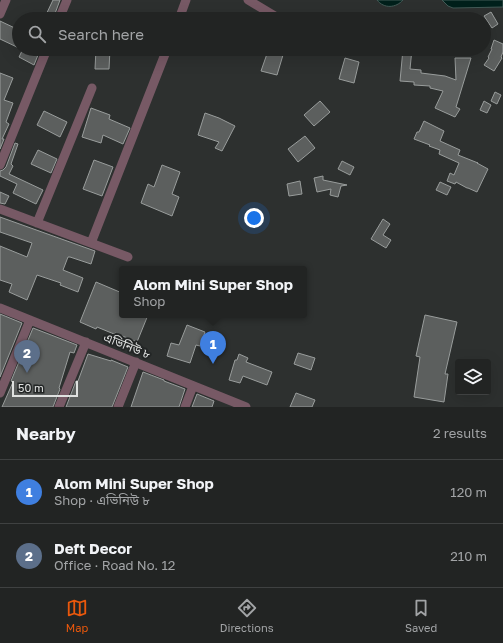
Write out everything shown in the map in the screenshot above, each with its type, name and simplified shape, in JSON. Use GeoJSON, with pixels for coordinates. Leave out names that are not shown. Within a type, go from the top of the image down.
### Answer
{"type":"FeatureCollection","features":[{"type":"Feature","properties":{"kind":"street"},"geometry":{"type":"LineString","coordinates":[[0,14],[6,0]]}},
{"type":"Feature","properties":{"kind":"street"},"geometry":{"type":"LineString","coordinates":[[62,12],[67,0]]}},
{"type":"Feature","properties":{"kind":"street"},"geometry":{"type":"LineString","coordinates":[[182,12],[186,0]]}},
{"type":"Feature","properties":{"kind":"street"},"geometry":{"type":"LineString","coordinates":[[248,0],[268,12]]}},
{"type":"Feature","properties":{"kind":"street"},"geometry":{"type":"LineString","coordinates":[[0,165],[44,56]]}},
{"type":"Feature","properties":{"kind":"street"},"geometry":{"type":"LineString","coordinates":[[91,243],[164,56]]}},
{"type":"Feature","properties":{"kind":"street"},"geometry":{"type":"LineString","coordinates":[[37,223],[92,88]]}},
{"type":"Feature","properties":{"kind":"street"},"geometry":{"type":"LineString","coordinates":[[0,209],[128,257]]}},
{"type":"Feature","properties":{"kind":"street","name":"এভিনিউ ৮"},"geometry":{"type":"LineString","coordinates":[[0,308],[244,407]]}},
{"type":"Feature","properties":{"kind":"street"},"geometry":{"type":"LineString","coordinates":[[0,393],[30,320]]}},
{"type":"Feature","properties":{"kind":"street"},"geometry":{"type":"LineString","coordinates":[[59,407],[86,342]]}},
{"type":"Feature","properties":{"kind":"street"},"geometry":{"type":"LineString","coordinates":[[118,407],[136,362]]}},
{"type":"Feature","properties":{"kind":"street"},"geometry":{"type":"LineString","coordinates":[[185,407],[193,386]]}},
{"type":"Feature","properties":{"kind":"shaded area"},"geometry":{"type":"Polygon","coordinates":[[[377,0],[403,0],[397,5],[386,6],[377,0]]]}},
{"type":"Feature","properties":{"kind":"shaded area"},"geometry":{"type":"Polygon","coordinates":[[[442,0],[503,0],[503,7],[453,8],[448,6],[442,0]]]}},
{"type":"Feature","properties":{"kind":"building"},"geometry":{"type":"Polygon","coordinates":[[[53,0],[60,0],[56,12],[47,12],[53,0]]]}},
{"type":"Feature","properties":{"kind":"building"},"geometry":{"type":"Polygon","coordinates":[[[491,12],[498,24],[492,28],[491,26],[491,12]]]}},
{"type":"Feature","properties":{"kind":"building"},"geometry":{"type":"Polygon","coordinates":[[[0,21],[12,27],[12,45],[0,39],[0,21]]]}},
{"type":"Feature","properties":{"kind":"building"},"geometry":{"type":"Polygon","coordinates":[[[494,40],[503,44],[502,58],[494,71],[484,65],[489,58],[488,56],[491,56],[491,49],[494,40]]]}},
{"type":"Feature","properties":{"kind":"building"},"geometry":{"type":"Polygon","coordinates":[[[20,56],[38,56],[34,65],[20,56]]]}},
{"type":"Feature","properties":{"kind":"building"},"geometry":{"type":"Polygon","coordinates":[[[96,56],[110,56],[109,69],[95,69],[96,56]]]}},
{"type":"Feature","properties":{"kind":"building"},"geometry":{"type":"Polygon","coordinates":[[[266,56],[283,56],[277,75],[261,71],[266,56]]]}},
{"type":"Feature","properties":{"kind":"building"},"geometry":{"type":"Polygon","coordinates":[[[402,56],[411,56],[410,69],[421,70],[421,73],[445,76],[456,80],[455,58],[471,58],[456,107],[460,109],[455,117],[435,108],[443,91],[430,88],[430,86],[414,85],[414,82],[400,81],[402,56]]]}},
{"type":"Feature","properties":{"kind":"building"},"geometry":{"type":"Polygon","coordinates":[[[345,58],[359,62],[354,83],[339,79],[345,58]]]}},
{"type":"Feature","properties":{"kind":"building"},"geometry":{"type":"Polygon","coordinates":[[[0,73],[13,78],[4,100],[13,103],[6,122],[9,124],[2,139],[4,139],[0,149],[0,73]]]}},
{"type":"Feature","properties":{"kind":"building"},"geometry":{"type":"Polygon","coordinates":[[[495,92],[501,95],[497,104],[491,101],[495,92]]]}},
{"type":"Feature","properties":{"kind":"building"},"geometry":{"type":"Polygon","coordinates":[[[320,101],[330,112],[314,126],[304,115],[320,101]]]}},
{"type":"Feature","properties":{"kind":"building"},"geometry":{"type":"Polygon","coordinates":[[[484,101],[491,105],[487,113],[480,110],[484,101]]]}},
{"type":"Feature","properties":{"kind":"building"},"geometry":{"type":"Polygon","coordinates":[[[91,108],[110,115],[109,119],[130,128],[123,144],[103,135],[101,143],[82,137],[91,108]]]}},
{"type":"Feature","properties":{"kind":"building"},"geometry":{"type":"Polygon","coordinates":[[[44,111],[67,122],[60,137],[37,125],[44,111]]]}},
{"type":"Feature","properties":{"kind":"building"},"geometry":{"type":"Polygon","coordinates":[[[205,113],[235,126],[222,151],[215,148],[219,142],[198,135],[205,113]]]}},
{"type":"Feature","properties":{"kind":"building"},"geometry":{"type":"Polygon","coordinates":[[[424,121],[444,131],[440,141],[460,150],[458,155],[478,163],[488,169],[477,192],[456,182],[455,184],[447,181],[450,173],[454,175],[459,163],[439,154],[440,150],[414,139],[424,121]]]}},
{"type":"Feature","properties":{"kind":"building"},"geometry":{"type":"Polygon","coordinates":[[[305,136],[315,148],[298,162],[288,149],[305,136]]]}},
{"type":"Feature","properties":{"kind":"building"},"geometry":{"type":"Polygon","coordinates":[[[15,143],[18,144],[11,164],[13,166],[9,174],[43,190],[36,204],[13,193],[17,184],[0,176],[0,171],[6,167],[15,143]]]}},
{"type":"Feature","properties":{"kind":"building"},"geometry":{"type":"Polygon","coordinates":[[[38,150],[57,159],[51,173],[31,164],[38,150]]]}},
{"type":"Feature","properties":{"kind":"building"},"geometry":{"type":"Polygon","coordinates":[[[94,160],[113,167],[102,196],[83,189],[94,160]]]}},
{"type":"Feature","properties":{"kind":"building"},"geometry":{"type":"Polygon","coordinates":[[[342,161],[354,167],[350,175],[338,169],[342,161]]]}},
{"type":"Feature","properties":{"kind":"building"},"geometry":{"type":"Polygon","coordinates":[[[162,165],[180,172],[172,194],[179,197],[172,216],[141,203],[148,184],[154,187],[162,165]]]}},
{"type":"Feature","properties":{"kind":"building"},"geometry":{"type":"Polygon","coordinates":[[[323,176],[323,180],[347,185],[341,186],[338,197],[330,195],[331,189],[317,192],[314,178],[323,176]]]}},
{"type":"Feature","properties":{"kind":"building"},"geometry":{"type":"Polygon","coordinates":[[[300,181],[302,194],[289,196],[287,184],[300,181]]]}},
{"type":"Feature","properties":{"kind":"building"},"geometry":{"type":"Polygon","coordinates":[[[440,182],[451,187],[447,195],[436,190],[440,182]]]}},
{"type":"Feature","properties":{"kind":"building"},"geometry":{"type":"Polygon","coordinates":[[[0,192],[9,196],[5,204],[0,203],[0,192]]]}},
{"type":"Feature","properties":{"kind":"building"},"geometry":{"type":"Polygon","coordinates":[[[0,217],[95,251],[91,264],[68,257],[63,270],[83,278],[78,292],[60,285],[61,283],[37,275],[27,300],[9,292],[12,284],[0,280],[0,246],[27,257],[32,243],[0,232],[0,217]]]}},
{"type":"Feature","properties":{"kind":"building"},"geometry":{"type":"Polygon","coordinates":[[[383,219],[390,224],[383,235],[391,240],[386,248],[371,239],[383,219]]]}},
{"type":"Feature","properties":{"kind":"building"},"geometry":{"type":"Polygon","coordinates":[[[96,282],[119,292],[119,318],[147,318],[137,342],[97,327],[96,329],[80,322],[96,282]]]}},
{"type":"Feature","properties":{"kind":"building"},"geometry":{"type":"Polygon","coordinates":[[[0,314],[22,323],[0,377],[0,314]]]}},
{"type":"Feature","properties":{"kind":"building"},"geometry":{"type":"Polygon","coordinates":[[[425,315],[457,322],[445,374],[448,374],[444,402],[414,397],[420,357],[416,356],[425,315]]]}},
{"type":"Feature","properties":{"kind":"building"},"geometry":{"type":"Polygon","coordinates":[[[187,325],[205,332],[200,346],[196,345],[190,363],[167,356],[171,343],[179,345],[187,325]]]}},
{"type":"Feature","properties":{"kind":"building"},"geometry":{"type":"Polygon","coordinates":[[[33,328],[77,345],[74,353],[70,352],[59,388],[60,389],[53,407],[2,407],[13,382],[11,381],[33,328]]]}},
{"type":"Feature","properties":{"kind":"building"},"geometry":{"type":"Polygon","coordinates":[[[298,353],[315,358],[311,370],[294,364],[298,353]]]}},
{"type":"Feature","properties":{"kind":"building"},"geometry":{"type":"Polygon","coordinates":[[[88,354],[111,360],[128,367],[112,407],[66,407],[88,354]]]}},
{"type":"Feature","properties":{"kind":"building"},"geometry":{"type":"Polygon","coordinates":[[[239,354],[248,358],[246,362],[272,372],[267,385],[243,376],[240,383],[229,380],[235,360],[237,360],[239,354]]]}},
{"type":"Feature","properties":{"kind":"building"},"geometry":{"type":"Polygon","coordinates":[[[143,372],[185,389],[179,407],[131,407],[143,372]]]}},
{"type":"Feature","properties":{"kind":"building"},"geometry":{"type":"Polygon","coordinates":[[[296,393],[315,400],[312,407],[290,407],[296,393]]]}},
{"type":"Feature","properties":{"kind":"building"},"geometry":{"type":"Polygon","coordinates":[[[197,394],[214,401],[212,407],[192,407],[197,394]]]}},
{"type":"Feature","properties":{"kind":"place","name":"Alom Mini Super Shop"},"geometry":{"type":"Point","coordinates":[213,364]}},
{"type":"Feature","properties":{"kind":"place","name":"Deft Decor"},"geometry":{"type":"Point","coordinates":[27,373]}}]}
